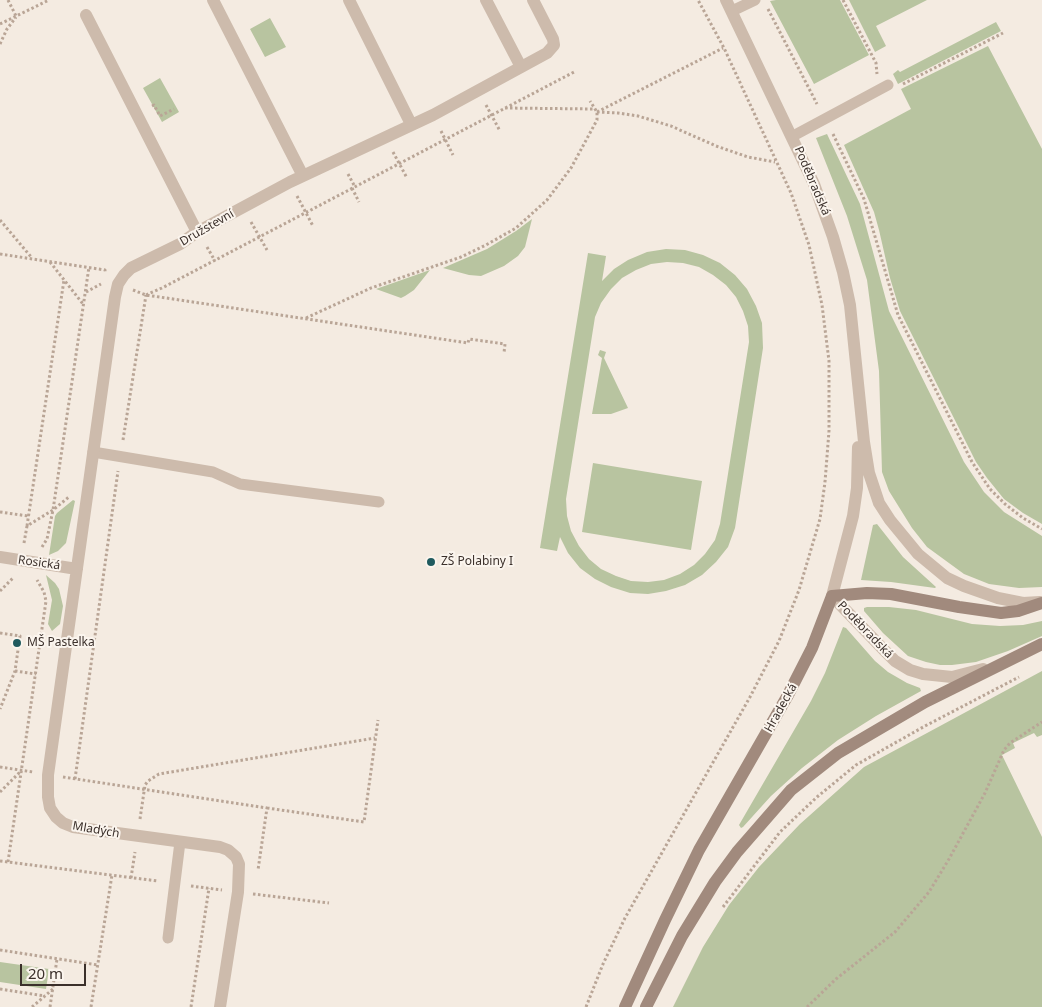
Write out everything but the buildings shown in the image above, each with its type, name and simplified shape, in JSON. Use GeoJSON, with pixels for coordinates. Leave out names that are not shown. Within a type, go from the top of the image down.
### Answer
{"type":"FeatureCollection","features":[{"type":"Feature","properties":{"kind":"main road"},"geometry":{"type":"LineString","coordinates":[[832,596],[867,593],[891,594],[1002,613],[1018,611],[1042,602]]}},
{"type":"Feature","properties":{"kind":"main road","name":"Hradecká"},"geometry":{"type":"LineString","coordinates":[[625,1007],[699,850],[788,695],[812,648],[832,596]]}},
{"type":"Feature","properties":{"kind":"main road"},"geometry":{"type":"LineString","coordinates":[[646,1007],[678,943],[715,882],[737,852],[791,790],[838,753],[925,702],[1042,644]]}},
{"type":"Feature","properties":{"kind":"street"},"geometry":{"type":"LineString","coordinates":[[213,0],[303,176]]}},
{"type":"Feature","properties":{"kind":"street"},"geometry":{"type":"LineString","coordinates":[[349,0],[411,124]]}},
{"type":"Feature","properties":{"kind":"street"},"geometry":{"type":"LineString","coordinates":[[486,0],[521,67]]}},
{"type":"Feature","properties":{"kind":"street","name":"Družstevní"},"geometry":{"type":"LineString","coordinates":[[77,569],[115,297],[118,284],[124,275],[131,268],[180,244],[196,232],[290,182],[433,115],[548,53],[554,44],[550,32],[533,0]]}},
{"type":"Feature","properties":{"kind":"street","name":"Poděbradská"},"geometry":{"type":"LineString","coordinates":[[729,6],[792,136],[826,213],[843,272],[850,305],[864,442],[873,488],[879,502],[902,536],[932,567],[947,578],[986,594],[1012,601],[1042,602]]}},
{"type":"Feature","properties":{"kind":"street"},"geometry":{"type":"LineString","coordinates":[[86,15],[196,232]]}},
{"type":"Feature","properties":{"kind":"street","name":"Poděbradská"},"geometry":{"type":"LineString","coordinates":[[857,374],[859,462],[857,488],[847,540],[832,596],[895,661],[910,670],[923,674],[946,677],[964,675],[1027,652]]}},
{"type":"Feature","properties":{"kind":"street","name":"Rosická"},"geometry":{"type":"LineString","coordinates":[[0,557],[77,569]]}},
{"type":"Feature","properties":{"kind":"street","name":"Mladých"},"geometry":{"type":"LineString","coordinates":[[77,569],[48,775],[50,808],[63,823],[74,827],[92,831],[220,847],[228,850],[236,857],[239,864],[238,892],[220,1007]]}},
{"type":"Feature","properties":{"kind":"lane"},"geometry":{"type":"LineString","coordinates":[[729,6],[755,0]]}},
{"type":"Feature","properties":{"kind":"lane"},"geometry":{"type":"LineString","coordinates":[[792,136],[884,87]]}},
{"type":"Feature","properties":{"kind":"lane"},"geometry":{"type":"LineString","coordinates":[[93,452],[213,472],[240,484],[378,502]]}},
{"type":"Feature","properties":{"kind":"lane"},"geometry":{"type":"LineString","coordinates":[[168,938],[180,842]]}},
{"type":"Feature","properties":{"kind":"path"},"geometry":{"type":"LineString","coordinates":[[8,0],[16,16]]}},
{"type":"Feature","properties":{"kind":"path"},"geometry":{"type":"LineString","coordinates":[[0,24],[49,0]]}},
{"type":"Feature","properties":{"kind":"path"},"geometry":{"type":"LineString","coordinates":[[586,1007],[603,964],[625,918],[779,642],[799,590],[820,519],[829,430],[829,360],[822,305],[809,245],[791,193],[775,162],[724,48],[698,0]]}},
{"type":"Feature","properties":{"kind":"path"},"geometry":{"type":"LineString","coordinates":[[843,0],[876,63],[884,87],[888,92],[1003,33]]}},
{"type":"Feature","properties":{"kind":"path"},"geometry":{"type":"LineString","coordinates":[[768,8],[838,143],[864,199],[898,315],[972,462],[990,489],[1023,518],[1042,529]]}},
{"type":"Feature","properties":{"kind":"path"},"geometry":{"type":"LineString","coordinates":[[0,44],[16,16]]}},
{"type":"Feature","properties":{"kind":"path"},"geometry":{"type":"LineString","coordinates":[[596,111],[724,48]]}},
{"type":"Feature","properties":{"kind":"path"},"geometry":{"type":"LineString","coordinates":[[146,295],[574,72]]}},
{"type":"Feature","properties":{"kind":"path"},"geometry":{"type":"LineString","coordinates":[[479,90],[500,131]]}},
{"type":"Feature","properties":{"kind":"path"},"geometry":{"type":"LineString","coordinates":[[305,318],[371,288],[460,257],[516,228],[547,200],[571,168],[597,120],[596,111],[590,101]]}},
{"type":"Feature","properties":{"kind":"path"},"geometry":{"type":"LineString","coordinates":[[504,108],[596,111],[638,116],[671,126],[716,146],[748,157],[775,162]]}},
{"type":"Feature","properties":{"kind":"path"},"geometry":{"type":"LineString","coordinates":[[433,115],[453,155]]}},
{"type":"Feature","properties":{"kind":"path"},"geometry":{"type":"LineString","coordinates":[[385,137],[407,178]]}},
{"type":"Feature","properties":{"kind":"path"},"geometry":{"type":"LineString","coordinates":[[290,182],[313,226]]}},
{"type":"Feature","properties":{"kind":"path"},"geometry":{"type":"LineString","coordinates":[[352,188],[359,202]]}},
{"type":"Feature","properties":{"kind":"path"},"geometry":{"type":"LineString","coordinates":[[243,207],[267,250]]}},
{"type":"Feature","properties":{"kind":"path"},"geometry":{"type":"LineString","coordinates":[[0,220],[33,259]]}},
{"type":"Feature","properties":{"kind":"path"},"geometry":{"type":"LineString","coordinates":[[0,254],[105,270]]}},
{"type":"Feature","properties":{"kind":"path"},"geometry":{"type":"LineString","coordinates":[[50,262],[84,304]]}},
{"type":"Feature","properties":{"kind":"path"},"geometry":{"type":"LineString","coordinates":[[8,862],[46,601],[44,592],[37,582],[42,545],[47,539],[52,510],[89,267]]}},
{"type":"Feature","properties":{"kind":"path"},"geometry":{"type":"LineString","coordinates":[[24,542],[64,280]]}},
{"type":"Feature","properties":{"kind":"path"},"geometry":{"type":"LineString","coordinates":[[146,295],[468,343],[469,339],[505,344],[504,353]]}},
{"type":"Feature","properties":{"kind":"path"},"geometry":{"type":"LineString","coordinates":[[75,779],[120,456],[146,295]]}},
{"type":"Feature","properties":{"kind":"path"},"geometry":{"type":"LineString","coordinates":[[27,526],[52,510],[89,480]]}},
{"type":"Feature","properties":{"kind":"path"},"geometry":{"type":"LineString","coordinates":[[0,512],[28,516]]}},
{"type":"Feature","properties":{"kind":"path"},"geometry":{"type":"LineString","coordinates":[[0,591],[14,577]]}},
{"type":"Feature","properties":{"kind":"path"},"geometry":{"type":"LineString","coordinates":[[0,633],[20,636],[16,670],[0,709]]}},
{"type":"Feature","properties":{"kind":"path"},"geometry":{"type":"LineString","coordinates":[[16,670],[36,674]]}},
{"type":"Feature","properties":{"kind":"path"},"geometry":{"type":"LineString","coordinates":[[719,911],[780,832],[817,797],[856,765],[1019,677]]}},
{"type":"Feature","properties":{"kind":"path"},"geometry":{"type":"LineString","coordinates":[[267,808],[364,822],[378,720]]}},
{"type":"Feature","properties":{"kind":"path"},"geometry":{"type":"LineString","coordinates":[[807,1007],[836,978],[895,932],[924,898],[950,859],[996,771],[1004,750],[1042,722]]}},
{"type":"Feature","properties":{"kind":"path"},"geometry":{"type":"LineString","coordinates":[[144,790],[148,781],[160,774],[375,738]]}},
{"type":"Feature","properties":{"kind":"path"},"geometry":{"type":"LineString","coordinates":[[0,767],[48,775]]}},
{"type":"Feature","properties":{"kind":"path"},"geometry":{"type":"LineString","coordinates":[[0,792],[21,771]]}},
{"type":"Feature","properties":{"kind":"path"},"geometry":{"type":"LineString","coordinates":[[0,861],[112,875],[91,1007]]}},
{"type":"Feature","properties":{"kind":"path"},"geometry":{"type":"LineString","coordinates":[[191,1007],[209,888]]}},
{"type":"Feature","properties":{"kind":"path"},"geometry":{"type":"LineString","coordinates":[[263,895],[328,903]]}},
{"type":"Feature","properties":{"kind":"path"},"geometry":{"type":"LineString","coordinates":[[0,950],[98,965]]}},
{"type":"Feature","properties":{"kind":"path"},"geometry":{"type":"LineString","coordinates":[[50,1007],[57,959]]}},
{"type":"Feature","properties":{"kind":"path"},"geometry":{"type":"LineString","coordinates":[[32,1007],[53,988]]}},
{"type":"Feature","properties":{"kind":"path"},"geometry":{"type":"LineString","coordinates":[[0,989],[45,996]]}},
{"type":"Feature","properties":{"kind":"green space"},"geometry":{"type":"Polygon","coordinates":[[[840,0],[869,55],[814,84],[770,1],[840,0]]]}},
{"type":"Feature","properties":{"kind":"green space"},"geometry":{"type":"Polygon","coordinates":[[[849,0],[927,0],[876,26],[886,46],[875,52],[849,0]]]}},
{"type":"Feature","properties":{"kind":"green space"},"geometry":{"type":"Polygon","coordinates":[[[270,18],[286,47],[265,57],[250,29],[270,18]]]}},
{"type":"Feature","properties":{"kind":"green space"},"geometry":{"type":"Polygon","coordinates":[[[996,22],[1001,31],[898,84],[893,74],[898,70],[900,72],[996,22]]]}},
{"type":"Feature","properties":{"kind":"green space"},"geometry":{"type":"Polygon","coordinates":[[[988,46],[1042,149],[1042,524],[1004,499],[976,462],[900,311],[874,212],[844,145],[911,109],[901,89],[988,46]]]}},
{"type":"Feature","properties":{"kind":"green space"},"geometry":{"type":"Polygon","coordinates":[[[160,78],[179,112],[162,122],[143,88],[160,78]]]}},
{"type":"Feature","properties":{"kind":"green space"},"geometry":{"type":"Polygon","coordinates":[[[827,134],[860,204],[889,311],[964,462],[984,492],[1004,512],[1042,536],[1042,587],[1019,588],[989,584],[964,574],[927,547],[912,528],[889,491],[882,472],[879,371],[867,280],[847,216],[816,138],[827,134]]]}},
{"type":"Feature","properties":{"kind":"green space"},"geometry":{"type":"Polygon","coordinates":[[[532,219],[525,247],[518,256],[504,266],[481,276],[443,268],[487,249],[532,219]]]}},
{"type":"Feature","properties":{"kind":"green space"},"geometry":{"type":"Polygon","coordinates":[[[666,249],[685,250],[703,255],[720,263],[735,275],[747,289],[756,306],[762,323],[763,348],[735,528],[728,547],[702,575],[685,585],[648,594],[630,593],[595,579],[580,568],[568,553],[560,537],[557,551],[540,548],[588,253],[606,256],[602,281],[614,269],[628,260],[647,252],[666,249]],[[683,263],[651,264],[622,278],[601,303],[595,317],[566,499],[567,516],[571,531],[589,559],[601,569],[631,581],[648,582],[664,580],[680,574],[694,565],[705,554],[715,540],[720,524],[749,342],[748,326],[736,297],[726,285],[699,267],[683,263]]]}},
{"type":"Feature","properties":{"kind":"green space"},"geometry":{"type":"Polygon","coordinates":[[[430,270],[414,290],[401,298],[376,289],[430,270]]]}},
{"type":"Feature","properties":{"kind":"green space"},"geometry":{"type":"Polygon","coordinates":[[[600,350],[606,352],[604,358],[628,408],[611,414],[592,414],[602,358],[598,355],[600,350]]]}},
{"type":"Feature","properties":{"kind":"green space"},"geometry":{"type":"Polygon","coordinates":[[[593,463],[702,481],[691,550],[582,532],[593,463]]]}},
{"type":"Feature","properties":{"kind":"green space"},"geometry":{"type":"Polygon","coordinates":[[[73,500],[75,501],[66,543],[58,551],[49,555],[55,516],[73,500]]]}},
{"type":"Feature","properties":{"kind":"green space"},"geometry":{"type":"Polygon","coordinates":[[[877,524],[903,557],[935,588],[861,580],[873,525],[877,524]]]}},
{"type":"Feature","properties":{"kind":"green space"},"geometry":{"type":"Polygon","coordinates":[[[46,575],[59,589],[63,606],[60,624],[52,631],[48,624],[52,600],[46,575]]]}},
{"type":"Feature","properties":{"kind":"green space"},"geometry":{"type":"Polygon","coordinates":[[[864,608],[916,610],[972,624],[1000,626],[1023,625],[1042,621],[1042,636],[976,662],[940,665],[908,656],[883,633],[864,611],[864,608]]]}},
{"type":"Feature","properties":{"kind":"green space"},"geometry":{"type":"Polygon","coordinates":[[[843,627],[888,672],[920,688],[921,691],[838,740],[802,768],[771,796],[741,828],[739,825],[811,701],[825,673],[843,627]]]}},
{"type":"Feature","properties":{"kind":"green space"},"geometry":{"type":"Polygon","coordinates":[[[1042,671],[1042,735],[1037,737],[1034,733],[1013,743],[1015,748],[1002,755],[1042,837],[1042,1007],[673,1007],[703,947],[729,905],[759,867],[800,824],[864,767],[1042,671]]]}},
{"type":"Feature","properties":{"kind":"green space"},"geometry":{"type":"Polygon","coordinates":[[[0,962],[49,969],[46,989],[0,982],[0,962]]]}},
{"type":"Feature","properties":{"kind":"place","name":"ZŠ Polabiny I"},"geometry":{"type":"Point","coordinates":[431,562]}},
{"type":"Feature","properties":{"kind":"place","name":"MŠ Pastelka"},"geometry":{"type":"Point","coordinates":[17,643]}}]}
